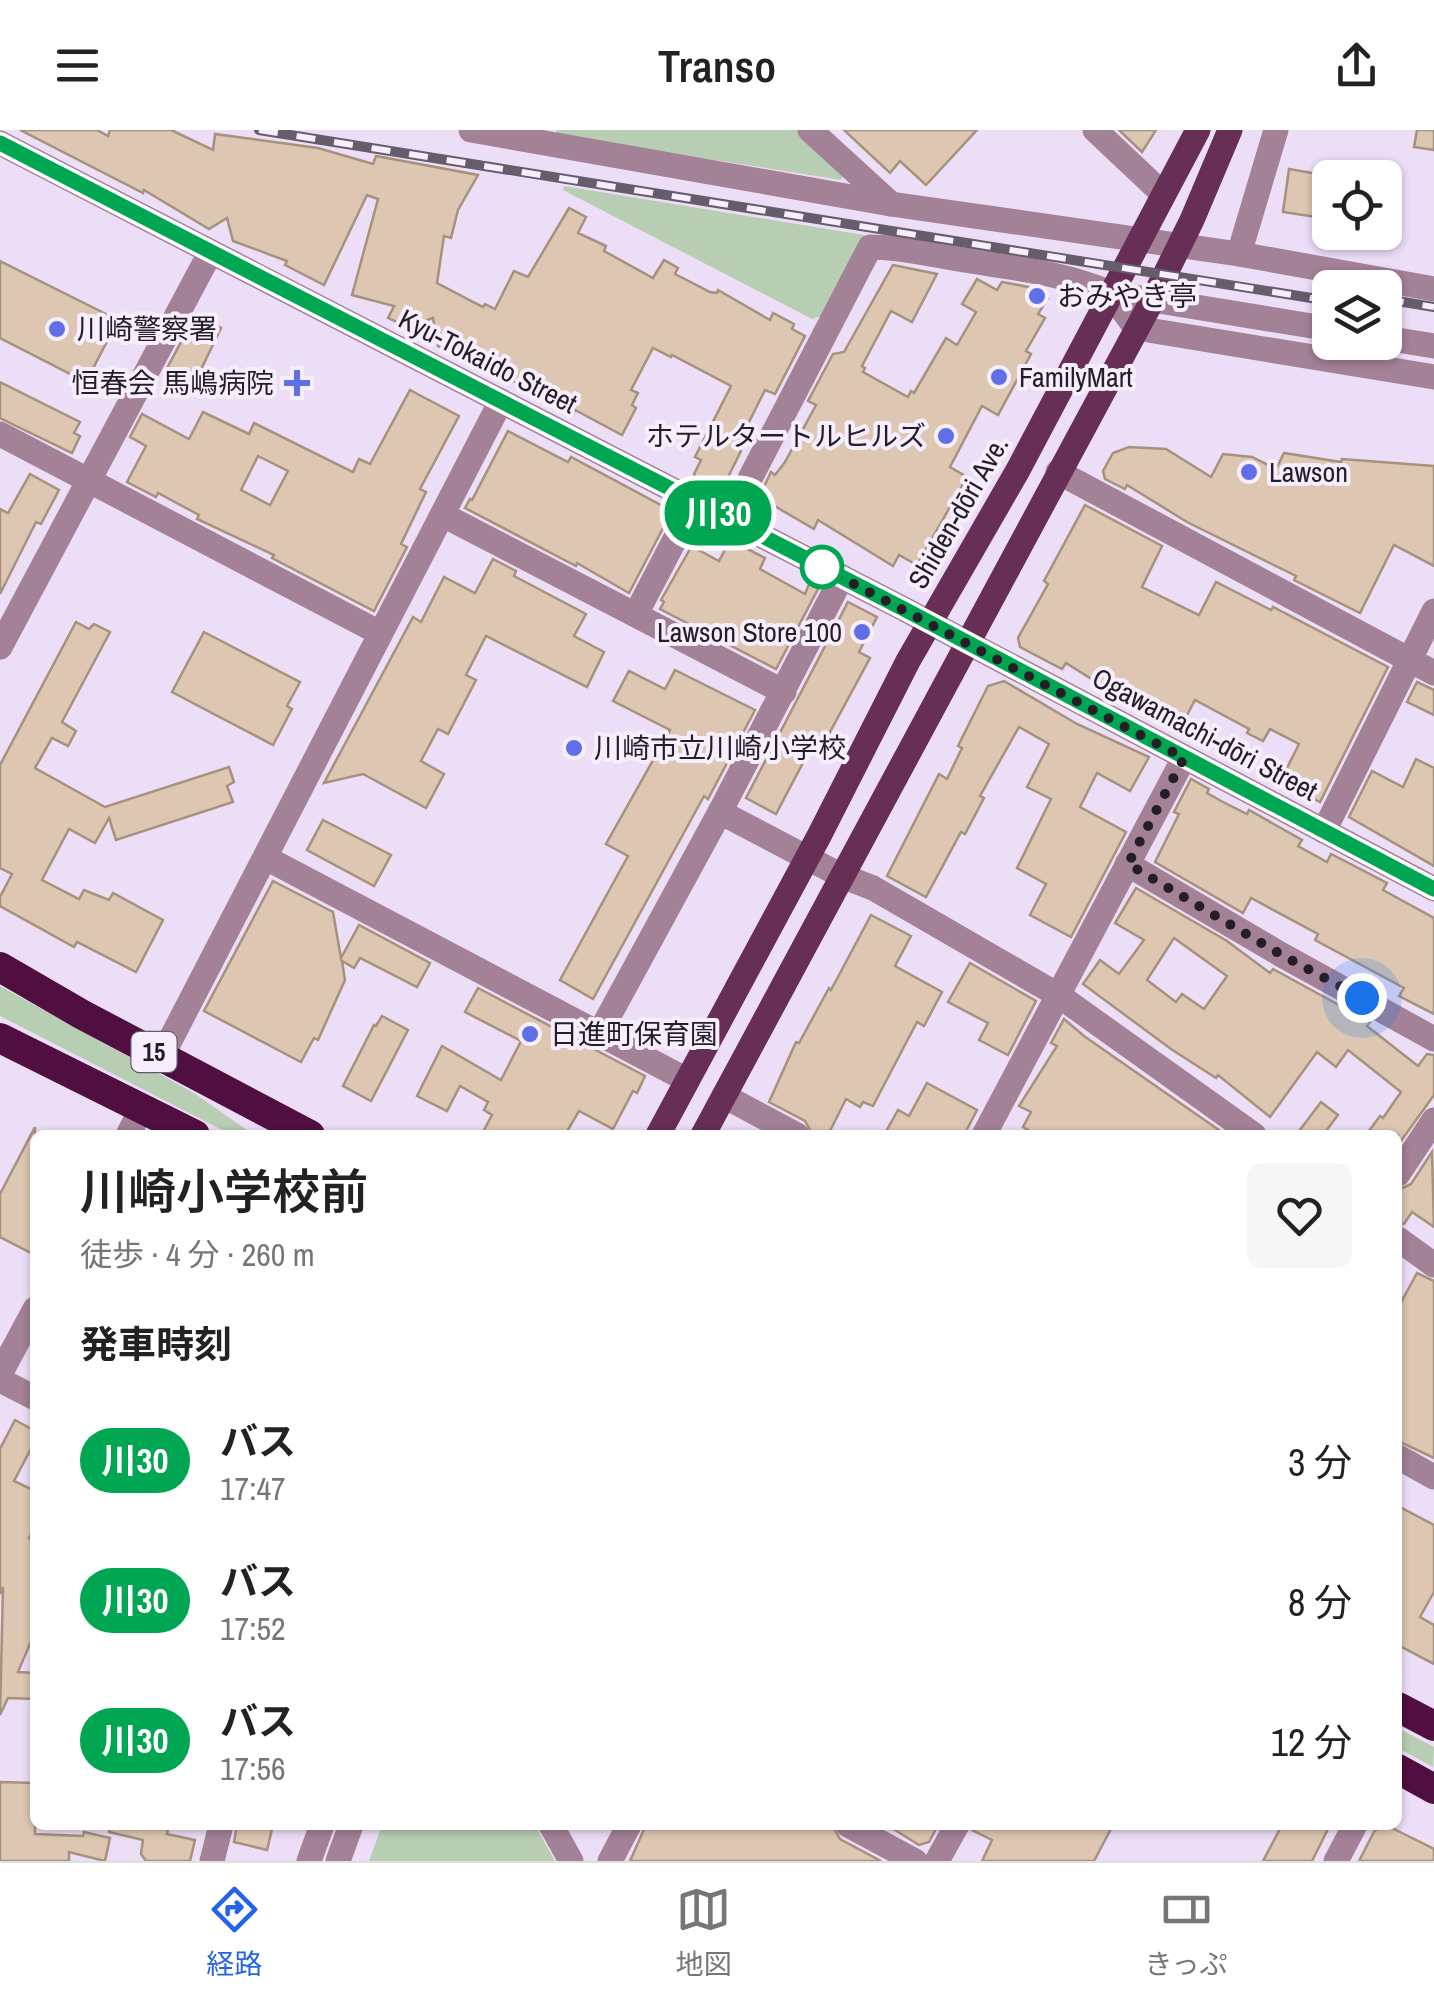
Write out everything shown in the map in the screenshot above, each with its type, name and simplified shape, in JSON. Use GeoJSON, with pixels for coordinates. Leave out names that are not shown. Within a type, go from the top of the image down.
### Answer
{"type":"FeatureCollection","features":[{"type":"Feature","properties":{"kind":"highway","name":"15"},"geometry":{"type":"LineString","coordinates":[[0,967],[301,1130]]}},
{"type":"Feature","properties":{"kind":"highway","name":"15"},"geometry":{"type":"LineString","coordinates":[[0,1038],[186,1130]]}},
{"type":"Feature","properties":{"kind":"highway"},"geometry":{"type":"LineString","coordinates":[[1402,1709],[1434,1726]]}},
{"type":"Feature","properties":{"kind":"highway"},"geometry":{"type":"LineString","coordinates":[[1402,1771],[1434,1789]]}},
{"type":"Feature","properties":{"kind":"main road","name":"Shiden-dōri Ave."},"geometry":{"type":"LineString","coordinates":[[706,1130],[842,876],[1018,470],[1198,130]]}},
{"type":"Feature","properties":{"kind":"main road","name":"Shiden-dōri Ave."},"geometry":{"type":"LineString","coordinates":[[661,1130],[807,858],[948,633],[1058,472],[1158,289],[1230,130]]}},
{"type":"Feature","properties":{"kind":"street"},"geometry":{"type":"LineString","coordinates":[[471,130],[532,134],[891,204],[1239,254],[1434,288]]}},
{"type":"Feature","properties":{"kind":"street"},"geometry":{"type":"LineString","coordinates":[[810,130],[891,204]]}},
{"type":"Feature","properties":{"kind":"street"},"geometry":{"type":"LineString","coordinates":[[1095,130],[1163,194]]}},
{"type":"Feature","properties":{"kind":"street"},"geometry":{"type":"LineString","coordinates":[[1239,254],[1276,130]]}},
{"type":"Feature","properties":{"kind":"street","name":"Kyu-Tokaido Street"},"geometry":{"type":"LineString","coordinates":[[0,143],[948,633]]}},
{"type":"Feature","properties":{"kind":"street"},"geometry":{"type":"LineString","coordinates":[[728,519],[870,247],[1083,282],[1110,293],[1158,289],[1180,304],[1312,325]]}},
{"type":"Feature","properties":{"kind":"street"},"geometry":{"type":"LineString","coordinates":[[0,648],[210,253]]}},
{"type":"Feature","properties":{"kind":"street"},"geometry":{"type":"LineString","coordinates":[[1110,293],[1136,328],[1434,377]]}},
{"type":"Feature","properties":{"kind":"street"},"geometry":{"type":"LineString","coordinates":[[1402,341],[1434,346]]}},
{"type":"Feature","properties":{"kind":"street"},"geometry":{"type":"LineString","coordinates":[[162,1056],[501,401]]}},
{"type":"Feature","properties":{"kind":"street"},"geometry":{"type":"LineString","coordinates":[[0,434],[380,633]]}},
{"type":"Feature","properties":{"kind":"street"},"geometry":{"type":"LineString","coordinates":[[1058,472],[1434,673]]}},
{"type":"Feature","properties":{"kind":"street"},"geometry":{"type":"LineString","coordinates":[[636,614],[695,501]]}},
{"type":"Feature","properties":{"kind":"street"},"geometry":{"type":"LineString","coordinates":[[444,515],[784,692]]}},
{"type":"Feature","properties":{"kind":"street"},"geometry":{"type":"LineString","coordinates":[[599,1034],[842,577]]}},
{"type":"Feature","properties":{"kind":"street"},"geometry":{"type":"LineString","coordinates":[[1324,831],[1434,610]]}},
{"type":"Feature","properties":{"kind":"street","name":"Ogawamachi-dōri Street"},"geometry":{"type":"LineString","coordinates":[[948,633],[1434,889]]}},
{"type":"Feature","properties":{"kind":"street"},"geometry":{"type":"LineString","coordinates":[[987,1130],[1184,758]]}},
{"type":"Feature","properties":{"kind":"street"},"geometry":{"type":"LineString","coordinates":[[720,812],[842,876],[874,888],[1058,995],[1247,1130]]}},
{"type":"Feature","properties":{"kind":"street"},"geometry":{"type":"LineString","coordinates":[[266,858],[687,1080]]}},
{"type":"Feature","properties":{"kind":"street"},"geometry":{"type":"LineString","coordinates":[[1128,864],[1434,1039]]}},
{"type":"Feature","properties":{"kind":"street"},"geometry":{"type":"LineString","coordinates":[[724,1096],[788,1130]]}},
{"type":"Feature","properties":{"kind":"street"},"geometry":{"type":"LineString","coordinates":[[130,1130],[142,1107]]}},
{"type":"Feature","properties":{"kind":"street"},"geometry":{"type":"LineString","coordinates":[[1402,1169],[1430,1135]]}},
{"type":"Feature","properties":{"kind":"street"},"geometry":{"type":"LineString","coordinates":[[1402,1242],[1434,1266]]}},
{"type":"Feature","properties":{"kind":"street"},"geometry":{"type":"LineString","coordinates":[[30,1318],[0,1377],[30,1395]]}},
{"type":"Feature","properties":{"kind":"street"},"geometry":{"type":"LineString","coordinates":[[1402,1460],[1434,1477]]}},
{"type":"Feature","properties":{"kind":"street"},"geometry":{"type":"LineString","coordinates":[[212,1861],[220,1830]]}},
{"type":"Feature","properties":{"kind":"street"},"geometry":{"type":"LineString","coordinates":[[309,1861],[320,1830]]}},
{"type":"Feature","properties":{"kind":"street"},"geometry":{"type":"LineString","coordinates":[[338,1861],[349,1830]]}},
{"type":"Feature","properties":{"kind":"street"},"geometry":{"type":"LineString","coordinates":[[554,1830],[571,1861]]}},
{"type":"Feature","properties":{"kind":"street"},"geometry":{"type":"LineString","coordinates":[[610,1861],[626,1830]]}},
{"type":"Feature","properties":{"kind":"street"},"geometry":{"type":"LineString","coordinates":[[857,1830],[914,1861]]}},
{"type":"Feature","properties":{"kind":"street"},"geometry":{"type":"LineString","coordinates":[[936,1861],[955,1830]]}},
{"type":"Feature","properties":{"kind":"street"},"geometry":{"type":"LineString","coordinates":[[1336,1861],[1352,1830]]}},
{"type":"Feature","properties":{"kind":"green space"},"geometry":{"type":"Polygon","coordinates":[[[556,130],[804,130],[846,170],[841,180],[557,135],[556,130]]]}},
{"type":"Feature","properties":{"kind":"green space"},"geometry":{"type":"Polygon","coordinates":[[[564,186],[864,235],[821,316],[812,319],[563,190],[564,186]]]}},
{"type":"Feature","properties":{"kind":"green space"},"geometry":{"type":"Polygon","coordinates":[[[0,986],[194,1093],[247,1130],[222,1130],[0,1016],[0,986]]]}},
{"type":"Feature","properties":{"kind":"green space"},"geometry":{"type":"Polygon","coordinates":[[[1402,1730],[1434,1747],[1433,1767],[1402,1750],[1402,1730]]]}},
{"type":"Feature","properties":{"kind":"green space"},"geometry":{"type":"Polygon","coordinates":[[[380,1830],[538,1830],[555,1861],[369,1861],[380,1830]]]}},
{"type":"Feature","properties":{"kind":"building"},"geometry":{"type":"Polygon","coordinates":[[[20,130],[97,130],[108,136],[110,130],[171,130],[213,150],[215,134],[318,148],[373,164],[376,156],[478,175],[458,210],[451,238],[444,236],[437,283],[483,307],[485,304],[495,309],[514,271],[528,277],[569,208],[586,217],[578,233],[606,246],[604,251],[653,278],[664,260],[678,268],[675,274],[710,292],[718,290],[770,320],[773,313],[794,324],[792,329],[805,336],[775,394],[765,390],[736,448],[741,451],[724,485],[717,489],[696,478],[701,460],[695,457],[731,386],[653,348],[631,390],[638,393],[632,405],[636,408],[622,435],[575,410],[573,415],[474,359],[438,346],[433,318],[407,327],[388,318],[394,306],[352,295],[378,199],[367,195],[324,285],[285,265],[287,261],[233,241],[227,218],[209,229],[144,190],[143,193],[20,130]]]}},
{"type":"Feature","properties":{"kind":"building"},"geometry":{"type":"Polygon","coordinates":[[[844,130],[977,130],[926,185],[900,161],[890,173],[844,130]]]}},
{"type":"Feature","properties":{"kind":"building"},"geometry":{"type":"Polygon","coordinates":[[[1119,130],[1156,130],[1142,152],[1119,130]]]}},
{"type":"Feature","properties":{"kind":"building"},"geometry":{"type":"Polygon","coordinates":[[[1417,130],[1434,130],[1434,150],[1414,147],[1417,130]]]}},
{"type":"Feature","properties":{"kind":"building"},"geometry":{"type":"Polygon","coordinates":[[[1289,169],[1312,173],[1312,216],[1283,212],[1289,169]]]}},
{"type":"Feature","properties":{"kind":"building","name":"川崎警察署"},"geometry":{"type":"Polygon","coordinates":[[[0,261],[118,320],[86,382],[0,338],[0,261]]]}},
{"type":"Feature","properties":{"kind":"building"},"geometry":{"type":"Polygon","coordinates":[[[893,265],[937,274],[912,322],[891,311],[862,366],[863,372],[908,397],[946,338],[957,345],[976,312],[962,304],[977,279],[997,290],[1002,282],[1045,290],[1042,294],[1048,298],[1038,314],[1045,318],[1026,351],[1031,354],[998,415],[982,406],[950,467],[967,477],[917,565],[899,555],[893,566],[818,520],[814,529],[759,497],[771,472],[775,475],[785,462],[816,405],[808,401],[833,354],[844,352],[893,265]]]}},
{"type":"Feature","properties":{"kind":"building"},"geometry":{"type":"Polygon","coordinates":[[[196,314],[221,328],[193,386],[165,372],[196,314]]]}},
{"type":"Feature","properties":{"kind":"building"},"geometry":{"type":"Polygon","coordinates":[[[0,382],[80,422],[74,433],[80,436],[72,453],[0,418],[0,382]]]}},
{"type":"Feature","properties":{"kind":"building"},"geometry":{"type":"Polygon","coordinates":[[[410,390],[459,416],[420,489],[426,492],[401,544],[407,547],[374,611],[272,558],[274,555],[197,519],[199,515],[158,493],[156,497],[127,482],[146,446],[130,437],[142,414],[189,439],[203,412],[249,434],[254,423],[353,472],[359,459],[370,464],[410,390]],[[258,456],[241,490],[270,505],[288,471],[258,456]]]}},
{"type":"Feature","properties":{"kind":"building"},"geometry":{"type":"Polygon","coordinates":[[[508,431],[568,462],[571,457],[672,511],[629,593],[465,508],[508,431]]]}},
{"type":"Feature","properties":{"kind":"building"},"geometry":{"type":"Polygon","coordinates":[[[1129,447],[1166,449],[1211,477],[1223,454],[1252,457],[1276,469],[1284,453],[1341,462],[1342,459],[1434,466],[1434,566],[1394,545],[1360,613],[1187,522],[1127,485],[1125,489],[1105,479],[1103,471],[1113,453],[1129,447]]]}},
{"type":"Feature","properties":{"kind":"building"},"geometry":{"type":"Polygon","coordinates":[[[30,474],[59,490],[41,524],[36,522],[0,594],[0,509],[8,513],[30,474]]]}},
{"type":"Feature","properties":{"kind":"building"},"geometry":{"type":"Polygon","coordinates":[[[1085,505],[1162,546],[1142,587],[1199,615],[1216,582],[1388,667],[1320,802],[1280,782],[1299,744],[1270,729],[1263,741],[1247,733],[1249,729],[1195,700],[1186,717],[1135,690],[1128,702],[1066,663],[1062,669],[1020,647],[1018,638],[1048,584],[1044,581],[1085,505]]]}},
{"type":"Feature","properties":{"kind":"building"},"geometry":{"type":"Polygon","coordinates":[[[702,528],[693,547],[719,561],[730,540],[765,558],[760,569],[805,594],[810,582],[819,587],[776,669],[660,609],[664,602],[661,600],[702,528]]]}},
{"type":"Feature","properties":{"kind":"building"},"geometry":{"type":"Polygon","coordinates":[[[493,559],[516,571],[514,576],[586,614],[574,636],[604,652],[587,687],[486,636],[466,675],[476,680],[448,734],[438,729],[421,761],[444,774],[426,808],[363,774],[324,783],[413,617],[421,622],[444,577],[475,593],[493,559]]]}},
{"type":"Feature","properties":{"kind":"building"},"geometry":{"type":"Polygon","coordinates":[[[848,602],[877,617],[859,652],[870,658],[823,745],[815,740],[776,814],[746,798],[848,602]]]}},
{"type":"Feature","properties":{"kind":"building"},"geometry":{"type":"Polygon","coordinates":[[[76,622],[89,629],[94,624],[110,632],[62,722],[76,731],[68,746],[52,738],[35,768],[105,807],[229,767],[234,782],[227,786],[233,802],[116,840],[109,818],[95,843],[69,829],[42,880],[79,899],[84,890],[109,900],[113,893],[163,920],[136,972],[77,942],[74,947],[0,906],[0,897],[12,874],[0,868],[0,765],[76,622]]]}},
{"type":"Feature","properties":{"kind":"building"},"geometry":{"type":"Polygon","coordinates":[[[204,632],[300,682],[287,706],[292,709],[273,745],[172,692],[204,632]]]}},
{"type":"Feature","properties":{"kind":"building"},"geometry":{"type":"Polygon","coordinates":[[[675,670],[755,710],[593,999],[560,980],[628,856],[606,844],[670,730],[613,701],[629,671],[665,689],[675,670]]]}},
{"type":"Feature","properties":{"kind":"building"},"geometry":{"type":"Polygon","coordinates":[[[1004,681],[1077,724],[1149,757],[1130,791],[1097,773],[1080,807],[1126,832],[1071,937],[1030,915],[1046,884],[1017,868],[1051,799],[1027,787],[1049,744],[1019,727],[980,796],[984,798],[965,834],[961,832],[926,897],[887,876],[939,774],[947,779],[962,748],[958,746],[988,686],[1004,681]]]}},
{"type":"Feature","properties":{"kind":"building"},"geometry":{"type":"Polygon","coordinates":[[[1417,682],[1434,690],[1434,715],[1407,702],[1417,682]]]}},
{"type":"Feature","properties":{"kind":"building"},"geometry":{"type":"Polygon","coordinates":[[[1416,759],[1434,768],[1434,866],[1349,817],[1372,771],[1403,787],[1416,759]]]}},
{"type":"Feature","properties":{"kind":"building"},"geometry":{"type":"Polygon","coordinates":[[[1191,779],[1223,802],[1247,814],[1249,810],[1302,840],[1298,846],[1327,862],[1331,854],[1387,883],[1383,890],[1434,918],[1434,1014],[1399,996],[1404,988],[1315,940],[1318,934],[1251,898],[1243,913],[1155,862],[1191,779]]]}},
{"type":"Feature","properties":{"kind":"building"},"geometry":{"type":"Polygon","coordinates":[[[323,820],[391,855],[374,886],[307,850],[323,820]]]}},
{"type":"Feature","properties":{"kind":"building"},"geometry":{"type":"Polygon","coordinates":[[[273,881],[333,912],[341,958],[359,925],[430,963],[417,987],[360,958],[354,968],[342,961],[345,980],[318,1040],[314,1038],[301,1062],[204,1011],[273,881]]]}},
{"type":"Feature","properties":{"kind":"building"},"geometry":{"type":"Polygon","coordinates":[[[1136,888],[1227,941],[1270,973],[1273,969],[1370,1022],[1367,1026],[1418,1066],[1427,1054],[1434,1055],[1434,1095],[1402,1139],[1402,1130],[1370,1130],[1401,1092],[1348,1050],[1336,1067],[1317,1052],[1270,1117],[1218,1075],[1216,1078],[1171,1049],[1083,984],[1100,960],[1119,974],[1144,940],[1115,923],[1136,888]],[[1174,938],[1147,980],[1176,1002],[1182,994],[1204,1009],[1227,976],[1174,938]]]}},
{"type":"Feature","properties":{"kind":"building"},"geometry":{"type":"Polygon","coordinates":[[[871,915],[911,936],[895,966],[942,992],[924,1026],[917,1022],[873,1106],[863,1102],[860,1107],[846,1099],[830,1130],[810,1130],[805,1121],[769,1102],[796,1042],[799,1043],[871,915]]]}},
{"type":"Feature","properties":{"kind":"building"},"geometry":{"type":"Polygon","coordinates":[[[970,963],[1036,1001],[1008,1055],[979,1040],[988,1023],[948,1002],[970,963]]]}},
{"type":"Feature","properties":{"kind":"building"},"geometry":{"type":"Polygon","coordinates":[[[478,988],[645,1076],[613,1129],[579,1111],[568,1130],[484,1130],[492,1115],[484,1110],[488,1102],[460,1086],[447,1111],[417,1096],[442,1046],[501,1080],[521,1041],[465,1012],[478,988]]]}},
{"type":"Feature","properties":{"kind":"building"},"geometry":{"type":"Polygon","coordinates":[[[382,1016],[408,1030],[371,1101],[343,1086],[382,1016]]]}},
{"type":"Feature","properties":{"kind":"building"},"geometry":{"type":"Polygon","coordinates":[[[1064,1019],[1219,1130],[1028,1130],[1023,1127],[1031,1112],[1019,1106],[1057,1046],[1051,1043],[1064,1019]]]}},
{"type":"Feature","properties":{"kind":"building"},"geometry":{"type":"Polygon","coordinates":[[[927,1083],[977,1110],[967,1130],[887,1130],[898,1110],[909,1116],[927,1083]]]}},
{"type":"Feature","properties":{"kind":"building"},"geometry":{"type":"Polygon","coordinates":[[[1321,1102],[1338,1115],[1327,1130],[1300,1130],[1321,1102]]]}},
{"type":"Feature","properties":{"kind":"building"},"geometry":{"type":"Polygon","coordinates":[[[30,1137],[30,1252],[0,1237],[0,1194],[30,1137]]]}},
{"type":"Feature","properties":{"kind":"building"},"geometry":{"type":"Polygon","coordinates":[[[1432,1152],[1434,1227],[1412,1212],[1402,1224],[1402,1188],[1411,1184],[1432,1152]]]}},
{"type":"Feature","properties":{"kind":"building"},"geometry":{"type":"Polygon","coordinates":[[[1417,1273],[1434,1281],[1434,1458],[1402,1443],[1402,1301],[1417,1273]]]}},
{"type":"Feature","properties":{"kind":"building"},"geometry":{"type":"Polygon","coordinates":[[[15,1420],[30,1428],[30,1451],[14,1481],[30,1489],[30,1644],[18,1672],[30,1673],[30,1699],[8,1698],[0,1715],[3,1587],[0,1594],[0,1449],[15,1420]]]}},
{"type":"Feature","properties":{"kind":"building"},"geometry":{"type":"Polygon","coordinates":[[[1402,1508],[1434,1525],[1434,1592],[1420,1617],[1434,1625],[1434,1664],[1402,1647],[1402,1508]]]}},
{"type":"Feature","properties":{"kind":"building"},"geometry":{"type":"Polygon","coordinates":[[[0,1782],[30,1783],[30,1830],[35,1830],[35,1834],[83,1836],[84,1832],[110,1838],[105,1861],[69,1852],[69,1861],[0,1861],[0,1782]]]}},
{"type":"Feature","properties":{"kind":"building"},"geometry":{"type":"Polygon","coordinates":[[[168,1830],[167,1834],[195,1840],[190,1861],[146,1861],[141,1854],[143,1840],[109,1832],[168,1830]]]}},
{"type":"Feature","properties":{"kind":"building"},"geometry":{"type":"Polygon","coordinates":[[[236,1830],[272,1830],[267,1850],[234,1842],[236,1830]]]}},
{"type":"Feature","properties":{"kind":"building"},"geometry":{"type":"Polygon","coordinates":[[[644,1830],[835,1830],[840,1839],[881,1861],[630,1861],[644,1830]]]}},
{"type":"Feature","properties":{"kind":"building"},"geometry":{"type":"Polygon","coordinates":[[[895,1830],[935,1830],[929,1842],[919,1845],[895,1830]]]}},
{"type":"Feature","properties":{"kind":"building"},"geometry":{"type":"Polygon","coordinates":[[[972,1830],[1110,1830],[1094,1861],[982,1861],[992,1840],[972,1830]]]}},
{"type":"Feature","properties":{"kind":"building"},"geometry":{"type":"Polygon","coordinates":[[[1279,1830],[1328,1830],[1312,1861],[1263,1861],[1279,1830]]]}},
{"type":"Feature","properties":{"kind":"building"},"geometry":{"type":"Polygon","coordinates":[[[1375,1830],[1396,1830],[1434,1849],[1434,1861],[1359,1861],[1375,1830]]]}},
{"type":"Feature","properties":{"kind":"railway"},"geometry":{"type":"LineString","coordinates":[[259,130],[1312,298]]}},
{"type":"Feature","properties":{"kind":"railway"},"geometry":{"type":"LineString","coordinates":[[1402,302],[1434,307]]}},
{"type":"Feature","properties":{"kind":"bus line","name":"川30"},"geometry":{"type":"LineString","coordinates":[[0,143],[902,608],[1434,889]]}},
{"type":"Feature","properties":{"kind":"place","name":"おみやき亭"},"geometry":{"type":"Point","coordinates":[1037,296]}},
{"type":"Feature","properties":{"kind":"place","name":"川崎警察署"},"geometry":{"type":"Point","coordinates":[57,329]}},
{"type":"Feature","properties":{"kind":"place","name":"FamilyMart"},"geometry":{"type":"Point","coordinates":[999,377]}},
{"type":"Feature","properties":{"kind":"place","name":"恒春会 馬嶋病院"},"geometry":{"type":"Point","coordinates":[297,383]}},
{"type":"Feature","properties":{"kind":"place","name":"ホテルタートルヒルズ"},"geometry":{"type":"Point","coordinates":[946,436]}},
{"type":"Feature","properties":{"kind":"place","name":"Lawson"},"geometry":{"type":"Point","coordinates":[1249,472]}},
{"type":"Feature","properties":{"kind":"place","name":"Lawson Store 100"},"geometry":{"type":"Point","coordinates":[862,632]}},
{"type":"Feature","properties":{"kind":"place","name":"川崎市立川崎小学校"},"geometry":{"type":"Point","coordinates":[574,748]}},
{"type":"Feature","properties":{"kind":"place","name":"日進町保育園"},"geometry":{"type":"Point","coordinates":[530,1034]}},
{"type":"Feature","properties":{"kind":"route"},"geometry":{"type":"LineString","coordinates":[[822,567],[814,563],[1184,758],[1128,864],[1362,998]]}}]}
